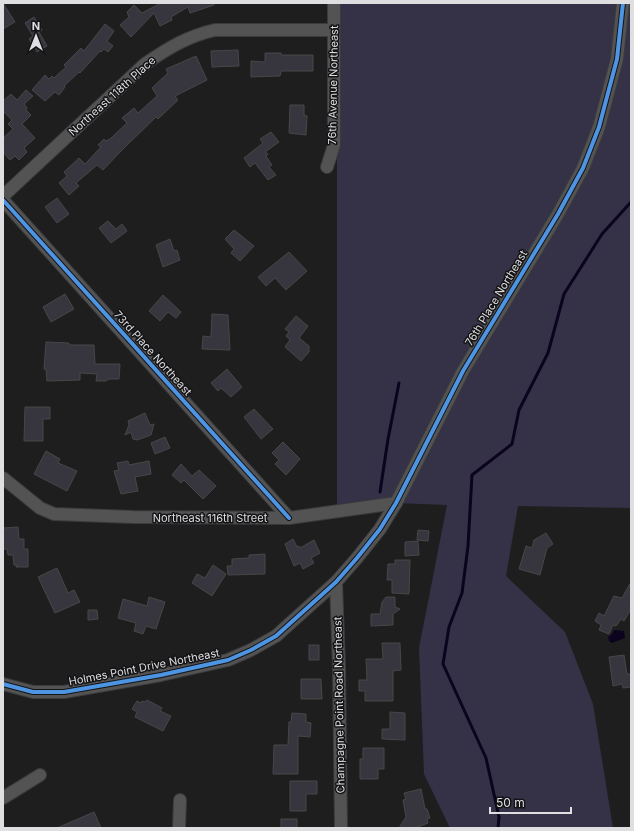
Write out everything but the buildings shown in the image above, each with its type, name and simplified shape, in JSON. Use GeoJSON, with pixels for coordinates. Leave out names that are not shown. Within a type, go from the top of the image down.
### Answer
{"type":"FeatureCollection","features":[{"type":"Feature","properties":{"kind":"street","name":"76th Avenue Northeast"},"geometry":{"type":"LineString","coordinates":[[327,166],[334,145],[334,3]]}},
{"type":"Feature","properties":{"kind":"street","name":"76th Place Northeast"},"geometry":{"type":"LineString","coordinates":[[336,582],[375,535],[396,503],[463,371],[558,214],[583,168],[599,127],[617,59],[623,3]]}},
{"type":"Feature","properties":{"kind":"street","name":"Northeast 118th Place"},"geometry":{"type":"LineString","coordinates":[[3,196],[145,64],[174,44],[197,34],[216,30],[334,30]]}},
{"type":"Feature","properties":{"kind":"street","name":"73rd Place Northeast"},"geometry":{"type":"LineString","coordinates":[[3,200],[289,518]]}},
{"type":"Feature","properties":{"kind":"street","name":"Northeast 116th Street"},"geometry":{"type":"LineString","coordinates":[[3,478],[27,499],[40,508],[54,514],[133,517],[289,518],[396,503]]}},
{"type":"Feature","properties":{"kind":"street","name":"Holmes Point Drive Northeast"},"geometry":{"type":"LineString","coordinates":[[3,684],[33,692],[64,692],[161,675],[228,660],[251,650],[276,636],[336,582]]}},
{"type":"Feature","properties":{"kind":"street","name":"Champagne Point Road Northeast"},"geometry":{"type":"LineString","coordinates":[[336,582],[339,668],[341,828]]}},
{"type":"Feature","properties":{"kind":"street"},"geometry":{"type":"LineString","coordinates":[[3,798],[40,775]]}},
{"type":"Feature","properties":{"kind":"street"},"geometry":{"type":"LineString","coordinates":[[179,828],[180,800]]}},
{"type":"Feature","properties":{"kind":"shaded area"},"geometry":{"type":"Polygon","coordinates":[[[337,3],[631,3],[631,508],[518,506],[506,576],[565,632],[593,704],[613,828],[450,828],[424,774],[419,648],[447,505],[396,503],[337,511],[337,3]]]}},
{"type":"Feature","properties":{"kind":"shaded area"},"geometry":{"type":"Polygon","coordinates":[[[614,630],[624,631],[625,638],[612,643],[609,641],[608,637],[614,630]]]}},
{"type":"Feature","properties":{"kind":"waterway"},"geometry":{"type":"LineString","coordinates":[[498,828],[499,817],[486,758],[443,664],[449,627],[462,593],[468,546],[472,475],[512,444],[519,410],[548,353],[564,294],[602,234],[631,202]]}},
{"type":"Feature","properties":{"kind":"waterway"},"geometry":{"type":"LineString","coordinates":[[380,492],[388,439],[399,383]]}},
{"type":"Feature","properties":{"kind":"cycle path"},"geometry":{"type":"LineString","coordinates":[[3,684],[33,692],[64,692],[161,675],[228,660],[251,650],[276,636],[336,582],[380,529],[396,503],[463,371],[558,214],[583,168],[599,127],[617,59],[623,3]]}},
{"type":"Feature","properties":{"kind":"cycle path"},"geometry":{"type":"LineString","coordinates":[[3,200],[289,518]]}}]}
